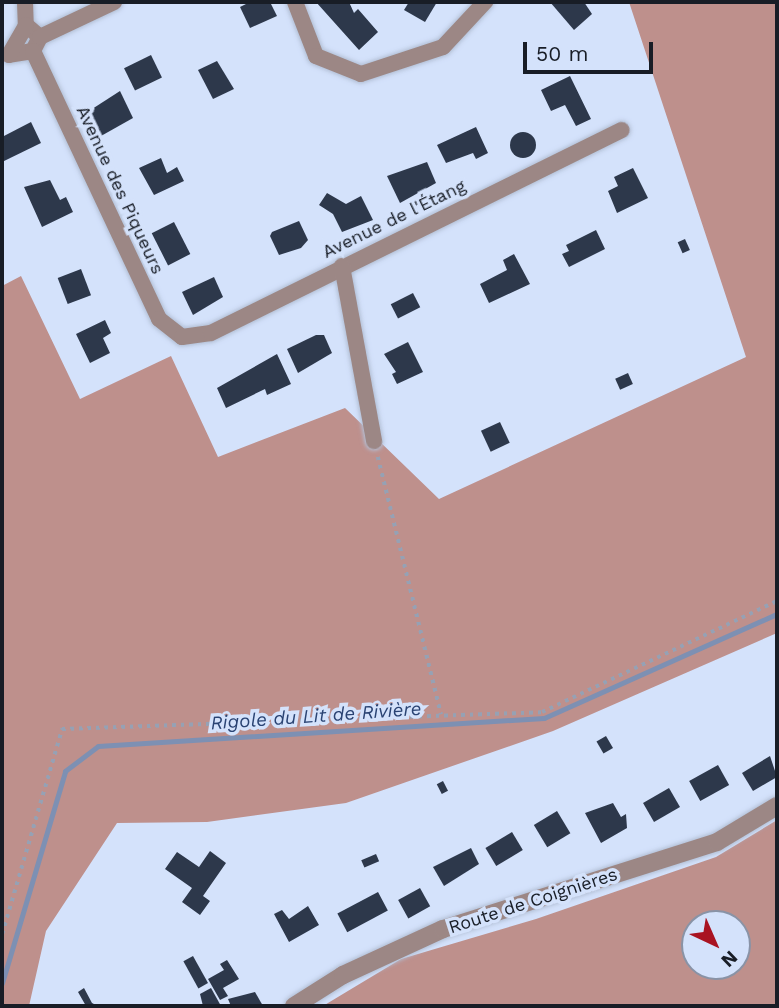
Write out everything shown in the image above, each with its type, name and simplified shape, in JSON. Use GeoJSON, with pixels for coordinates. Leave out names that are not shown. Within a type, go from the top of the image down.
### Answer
{"type":"FeatureCollection","features":[{"type":"Feature","properties":{"kind":"street"},"geometry":{"type":"LineString","coordinates":[[25,2],[26,25],[36,44]]}},
{"type":"Feature","properties":{"kind":"street"},"geometry":{"type":"LineString","coordinates":[[6,57],[114,2]]}},
{"type":"Feature","properties":{"kind":"street"},"geometry":{"type":"LineString","coordinates":[[295,2],[316,55],[361,74],[443,47],[485,2]]}},
{"type":"Feature","properties":{"kind":"street"},"geometry":{"type":"LineString","coordinates":[[6,57],[26,25]]}},
{"type":"Feature","properties":{"kind":"street","name":"Avenue des Piqueurs"},"geometry":{"type":"LineString","coordinates":[[36,44],[159,319],[182,338]]}},
{"type":"Feature","properties":{"kind":"street","name":"Avenue de l'Étang"},"geometry":{"type":"LineString","coordinates":[[182,338],[211,333],[621,130]]}},
{"type":"Feature","properties":{"kind":"street"},"geometry":{"type":"LineString","coordinates":[[342,266],[374,441]]}},
{"type":"Feature","properties":{"kind":"street","name":"Route de Coignières"},"geometry":{"type":"LineString","coordinates":[[294,1006],[343,975],[443,929],[717,842],[777,806]]}},
{"type":"Feature","properties":{"kind":"path"},"geometry":{"type":"LineString","coordinates":[[374,441],[441,715]]}},
{"type":"Feature","properties":{"kind":"path"},"geometry":{"type":"LineString","coordinates":[[2,934],[62,729],[542,712],[777,601]]}},
{"type":"Feature","properties":{"kind":"shaded area"},"geometry":{"type":"Polygon","coordinates":[[[629,2],[777,2],[777,633],[553,731],[346,803],[207,822],[117,823],[46,931],[29,1006],[2,1006],[2,286],[21,276],[80,399],[171,356],[218,457],[345,408],[439,499],[746,357],[629,2]]]}},
{"type":"Feature","properties":{"kind":"shaded area"},"geometry":{"type":"Polygon","coordinates":[[[777,820],[777,1006],[323,1006],[401,959],[536,919],[716,857],[777,820]]]}},
{"type":"Feature","properties":{"kind":"building"},"geometry":{"type":"Polygon","coordinates":[[[250,2],[270,2],[277,16],[250,28],[240,7],[250,2]]]}},
{"type":"Feature","properties":{"kind":"building"},"geometry":{"type":"Polygon","coordinates":[[[316,2],[349,2],[354,13],[358,9],[378,32],[359,50],[316,2]]]}},
{"type":"Feature","properties":{"kind":"building"},"geometry":{"type":"Polygon","coordinates":[[[409,2],[437,2],[425,22],[404,10],[409,2]]]}},
{"type":"Feature","properties":{"kind":"building"},"geometry":{"type":"Polygon","coordinates":[[[550,2],[584,2],[592,14],[574,30],[550,2]]]}},
{"type":"Feature","properties":{"kind":"building"},"geometry":{"type":"Polygon","coordinates":[[[151,55],[162,77],[135,91],[124,68],[151,55]]]}},
{"type":"Feature","properties":{"kind":"building"},"geometry":{"type":"Polygon","coordinates":[[[217,61],[234,89],[213,99],[198,70],[217,61]]]}},
{"type":"Feature","properties":{"kind":"building"},"geometry":{"type":"Polygon","coordinates":[[[570,76],[591,119],[576,126],[565,105],[551,111],[541,90],[570,76]]]}},
{"type":"Feature","properties":{"kind":"building"},"geometry":{"type":"Polygon","coordinates":[[[120,91],[133,118],[101,136],[89,111],[120,91]]]}},
{"type":"Feature","properties":{"kind":"building"},"geometry":{"type":"Polygon","coordinates":[[[31,122],[41,143],[2,162],[2,137],[31,122]]]}},
{"type":"Feature","properties":{"kind":"building"},"geometry":{"type":"Polygon","coordinates":[[[476,127],[488,153],[476,159],[473,153],[446,163],[437,145],[476,127]]]}},
{"type":"Feature","properties":{"kind":"building"},"geometry":{"type":"Polygon","coordinates":[[[523,132],[532,136],[536,145],[532,154],[523,158],[514,154],[510,145],[514,136],[523,132]]]}},
{"type":"Feature","properties":{"kind":"building"},"geometry":{"type":"Polygon","coordinates":[[[161,158],[167,173],[177,167],[184,181],[154,195],[139,168],[161,158]]]}},
{"type":"Feature","properties":{"kind":"building"},"geometry":{"type":"Polygon","coordinates":[[[427,162],[436,183],[400,203],[387,176],[427,162]]]}},
{"type":"Feature","properties":{"kind":"building"},"geometry":{"type":"Polygon","coordinates":[[[633,168],[648,198],[617,213],[608,191],[618,186],[614,177],[633,168]]]}},
{"type":"Feature","properties":{"kind":"building"},"geometry":{"type":"Polygon","coordinates":[[[50,180],[60,200],[66,197],[73,212],[42,227],[24,187],[50,180]]]}},
{"type":"Feature","properties":{"kind":"building"},"geometry":{"type":"Polygon","coordinates":[[[327,193],[346,204],[361,196],[373,220],[342,232],[333,214],[319,205],[327,193]]]}},
{"type":"Feature","properties":{"kind":"building"},"geometry":{"type":"Polygon","coordinates":[[[299,221],[308,240],[301,248],[279,255],[270,236],[272,232],[299,221]]]}},
{"type":"Feature","properties":{"kind":"building"},"geometry":{"type":"Polygon","coordinates":[[[174,222],[190,254],[168,265],[152,233],[174,222]]]}},
{"type":"Feature","properties":{"kind":"building"},"geometry":{"type":"Polygon","coordinates":[[[596,230],[605,249],[569,267],[562,254],[569,251],[566,245],[596,230]]]}},
{"type":"Feature","properties":{"kind":"building"},"geometry":{"type":"Polygon","coordinates":[[[685,239],[690,250],[683,253],[678,242],[685,239]]]}},
{"type":"Feature","properties":{"kind":"building"},"geometry":{"type":"Polygon","coordinates":[[[514,254],[530,284],[489,303],[480,284],[507,270],[503,260],[514,254]]]}},
{"type":"Feature","properties":{"kind":"building"},"geometry":{"type":"Polygon","coordinates":[[[81,269],[91,295],[68,304],[58,278],[81,269]]]}},
{"type":"Feature","properties":{"kind":"building"},"geometry":{"type":"Polygon","coordinates":[[[214,277],[223,297],[193,315],[182,292],[214,277]]]}},
{"type":"Feature","properties":{"kind":"building"},"geometry":{"type":"Polygon","coordinates":[[[413,293],[420,307],[398,319],[391,304],[413,293]]]}},
{"type":"Feature","properties":{"kind":"building"},"geometry":{"type":"Polygon","coordinates":[[[105,320],[111,333],[103,338],[110,353],[90,363],[76,334],[105,320]]]}},
{"type":"Feature","properties":{"kind":"building"},"geometry":{"type":"Polygon","coordinates":[[[316,335],[324,335],[332,353],[298,373],[287,349],[316,335]]]}},
{"type":"Feature","properties":{"kind":"building"},"geometry":{"type":"Polygon","coordinates":[[[408,342],[423,372],[397,384],[392,374],[396,372],[384,354],[408,342]]]}},
{"type":"Feature","properties":{"kind":"building"},"geometry":{"type":"Polygon","coordinates":[[[277,354],[291,384],[267,395],[265,389],[226,408],[217,388],[277,354]]]}},
{"type":"Feature","properties":{"kind":"building"},"geometry":{"type":"Polygon","coordinates":[[[628,373],[633,384],[620,390],[615,379],[628,373]]]}},
{"type":"Feature","properties":{"kind":"building"},"geometry":{"type":"Polygon","coordinates":[[[500,422],[510,443],[491,452],[481,431],[500,422]]]}},
{"type":"Feature","properties":{"kind":"building"},"geometry":{"type":"Polygon","coordinates":[[[606,736],[613,748],[603,754],[596,742],[606,736]]]}},
{"type":"Feature","properties":{"kind":"building"},"geometry":{"type":"Polygon","coordinates":[[[770,756],[777,777],[753,791],[742,773],[770,756]]]}},
{"type":"Feature","properties":{"kind":"building"},"geometry":{"type":"Polygon","coordinates":[[[718,765],[729,785],[700,801],[689,781],[718,765]]]}},
{"type":"Feature","properties":{"kind":"building"},"geometry":{"type":"Polygon","coordinates":[[[443,781],[448,791],[442,794],[437,784],[443,781]]]}},
{"type":"Feature","properties":{"kind":"building"},"geometry":{"type":"Polygon","coordinates":[[[669,788],[680,807],[654,822],[643,803],[669,788]]]}},
{"type":"Feature","properties":{"kind":"building"},"geometry":{"type":"Polygon","coordinates":[[[613,803],[621,817],[626,814],[627,828],[601,843],[585,813],[613,803]]]}},
{"type":"Feature","properties":{"kind":"building"},"geometry":{"type":"Polygon","coordinates":[[[557,811],[570,833],[547,847],[534,825],[557,811]]]}},
{"type":"Feature","properties":{"kind":"building"},"geometry":{"type":"Polygon","coordinates":[[[512,832],[523,850],[496,866],[485,848],[512,832]]]}},
{"type":"Feature","properties":{"kind":"building"},"geometry":{"type":"Polygon","coordinates":[[[471,848],[479,864],[444,886],[433,867],[471,848]]]}},
{"type":"Feature","properties":{"kind":"building"},"geometry":{"type":"Polygon","coordinates":[[[210,851],[226,863],[203,896],[210,901],[200,915],[182,902],[192,888],[165,869],[177,852],[199,867],[210,851]]]}},
{"type":"Feature","properties":{"kind":"building"},"geometry":{"type":"Polygon","coordinates":[[[376,854],[379,861],[364,868],[361,860],[376,854]]]}},
{"type":"Feature","properties":{"kind":"building"},"geometry":{"type":"Polygon","coordinates":[[[420,888],[430,906],[408,918],[398,900],[420,888]]]}},
{"type":"Feature","properties":{"kind":"building"},"geometry":{"type":"Polygon","coordinates":[[[378,892],[388,911],[347,932],[337,914],[378,892]]]}},
{"type":"Feature","properties":{"kind":"building"},"geometry":{"type":"Polygon","coordinates":[[[308,906],[319,925],[289,942],[274,914],[282,910],[289,919],[308,906]]]}},
{"type":"Feature","properties":{"kind":"building"},"geometry":{"type":"Polygon","coordinates":[[[193,956],[208,983],[198,988],[183,961],[193,956]]]}},
{"type":"Feature","properties":{"kind":"building"},"geometry":{"type":"Polygon","coordinates":[[[227,960],[239,979],[223,988],[228,996],[220,1000],[208,979],[224,970],[220,964],[227,960]]]}},
{"type":"Feature","properties":{"kind":"building"},"geometry":{"type":"Polygon","coordinates":[[[84,988],[92,1003],[98,1006],[86,1006],[78,992],[84,988]]]}},
{"type":"Feature","properties":{"kind":"building"},"geometry":{"type":"Polygon","coordinates":[[[211,988],[221,1006],[203,1006],[200,994],[211,988]]]}},
{"type":"Feature","properties":{"kind":"building"},"geometry":{"type":"Polygon","coordinates":[[[255,992],[263,1006],[231,1006],[228,999],[255,992]]]}},
{"type":"Feature","properties":{"kind":"waterway","name":"Rigole du Lit de Rivière"},"geometry":{"type":"LineString","coordinates":[[2,983],[65,771],[98,746],[544,718],[777,614]]}}]}
